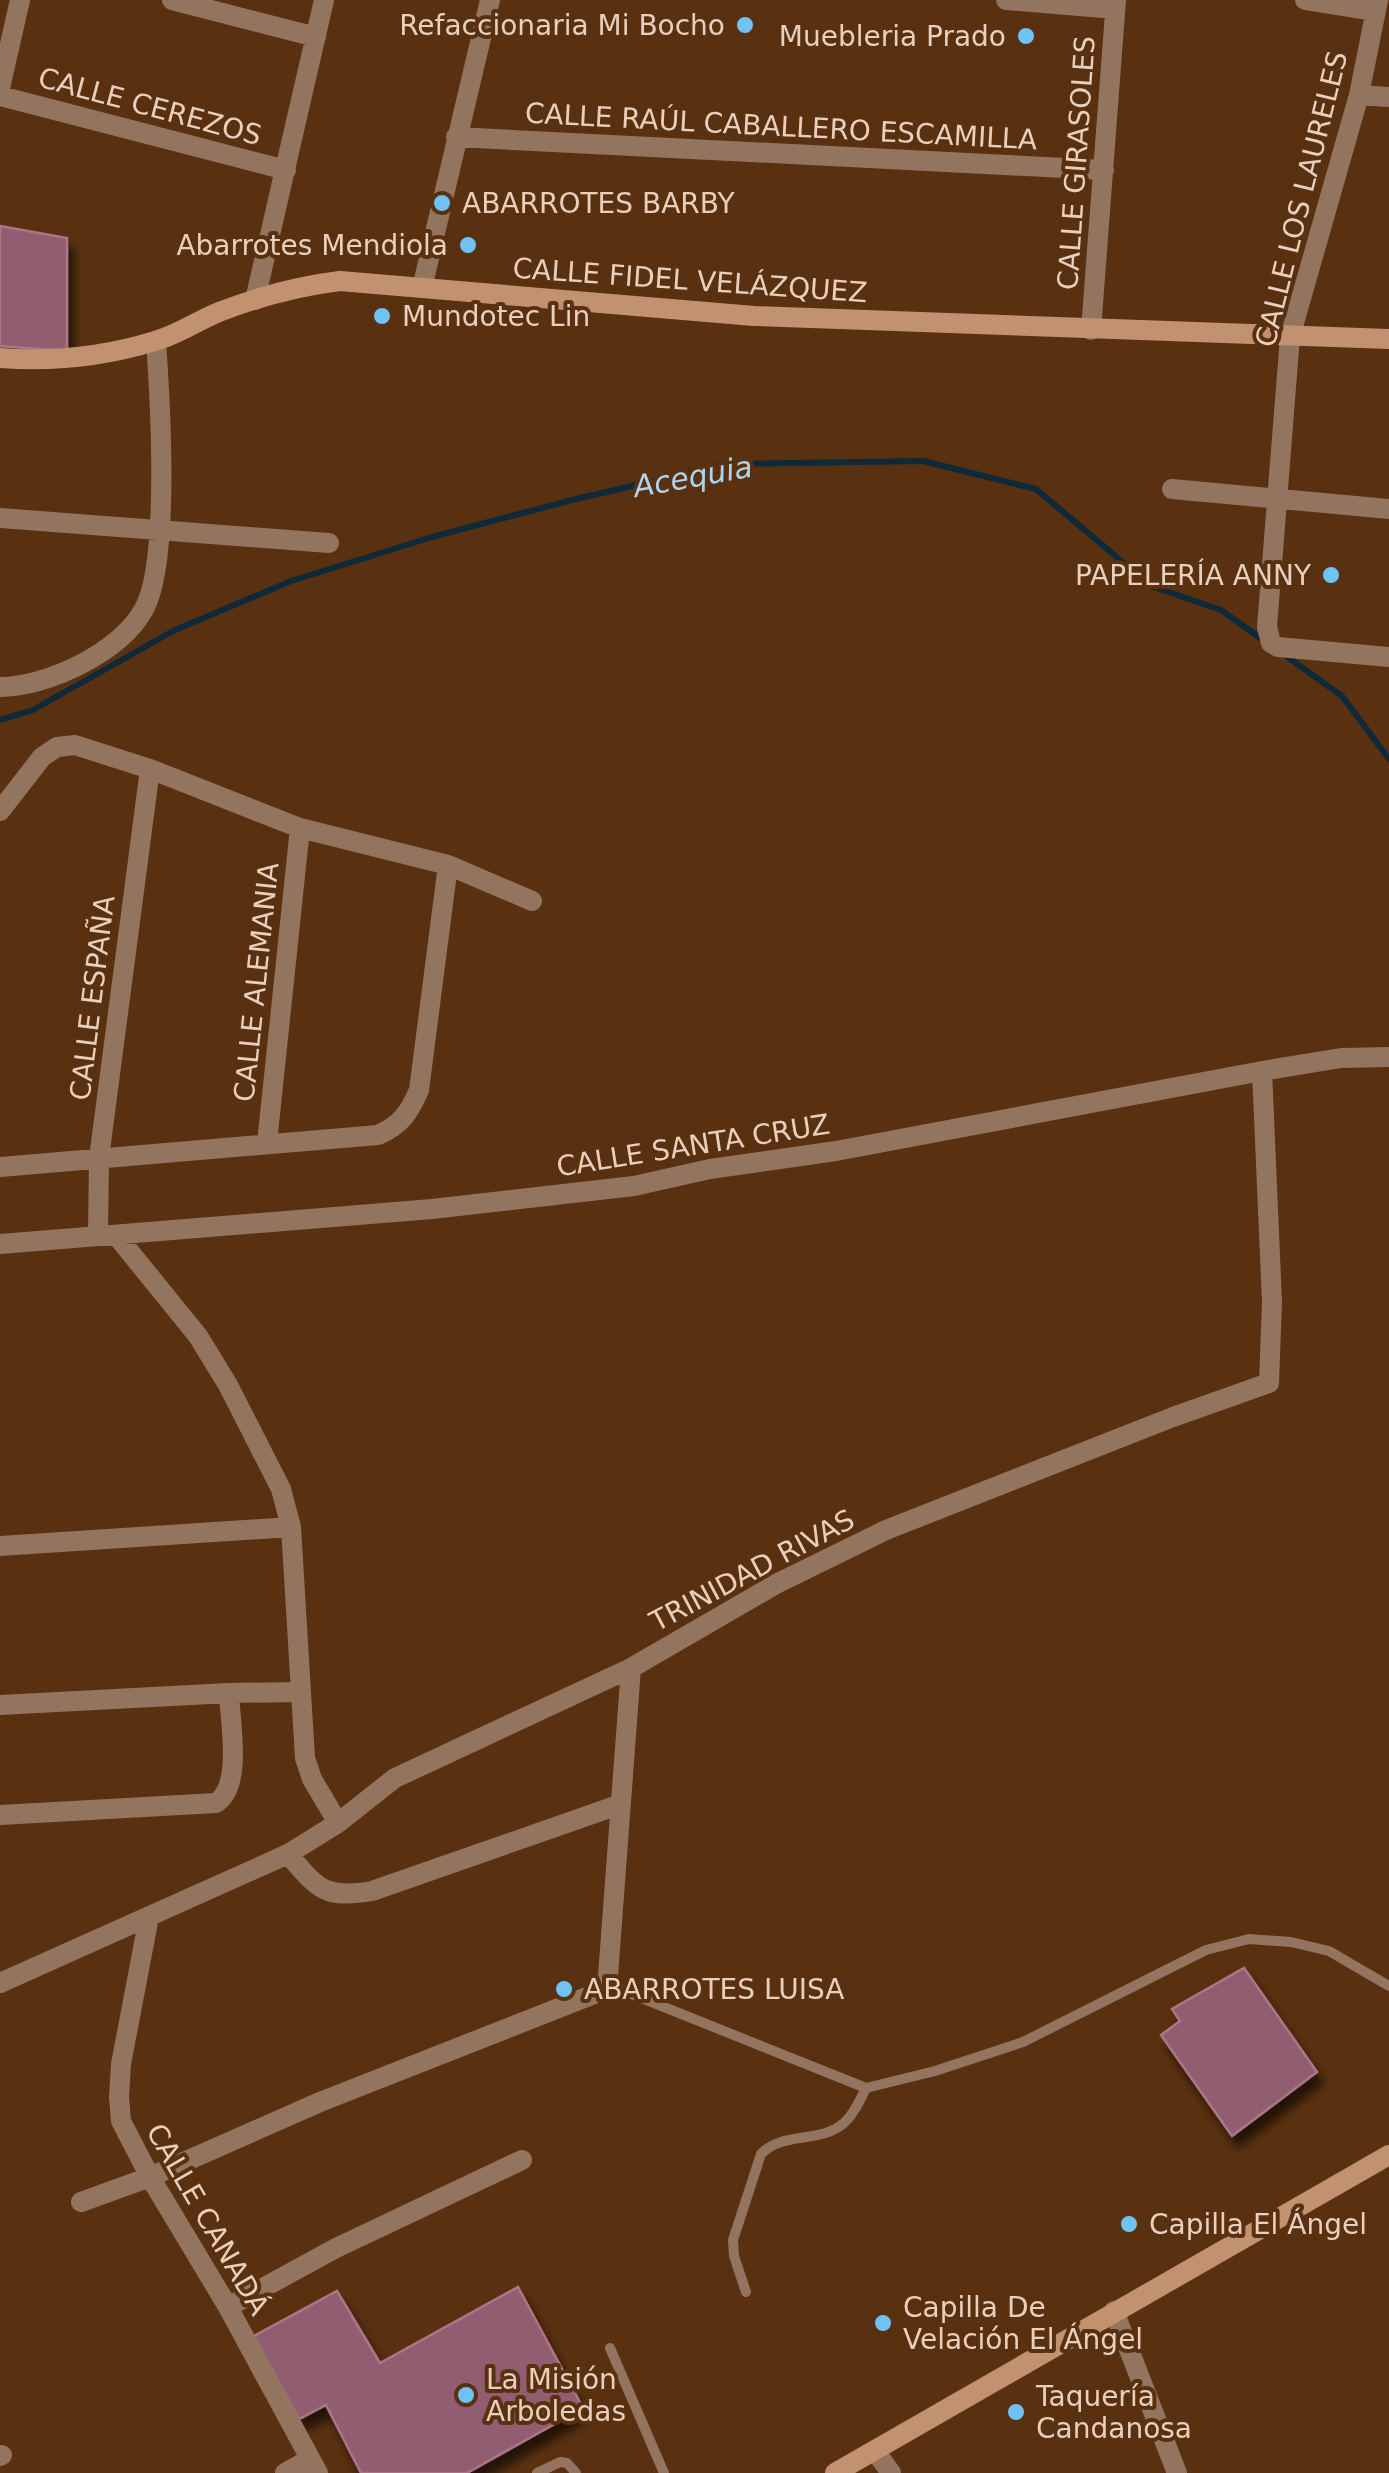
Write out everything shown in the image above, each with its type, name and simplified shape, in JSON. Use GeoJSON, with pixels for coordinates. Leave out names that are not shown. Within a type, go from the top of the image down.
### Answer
{"type":"FeatureCollection","features":[{"type":"Feature","properties":{"kind":"street"},"geometry":{"type":"LineString","coordinates":[[0,92],[20,0]]}},
{"type":"Feature","properties":{"kind":"street"},"geometry":{"type":"LineString","coordinates":[[172,0],[316,37]]}},
{"type":"Feature","properties":{"kind":"street"},"geometry":{"type":"LineString","coordinates":[[255,300],[324,0]]}},
{"type":"Feature","properties":{"kind":"street"},"geometry":{"type":"LineString","coordinates":[[422,288],[490,0]]}},
{"type":"Feature","properties":{"kind":"street"},"geometry":{"type":"LineString","coordinates":[[1006,0],[1116,4]]}},
{"type":"Feature","properties":{"kind":"street"},"geometry":{"type":"LineString","coordinates":[[1306,0],[1375,5]]}},
{"type":"Feature","properties":{"kind":"street","name":"CALLE GIRASOLES"},"geometry":{"type":"LineString","coordinates":[[1091,330],[1116,4]]}},
{"type":"Feature","properties":{"kind":"street","name":"CALLE LOS LAURELES"},"geometry":{"type":"LineString","coordinates":[[1375,5],[1358,96],[1290,337],[1267,627],[1271,643],[1278,647],[1389,657]]}},
{"type":"Feature","properties":{"kind":"street","name":"CALLE CEREZOS"},"geometry":{"type":"LineString","coordinates":[[0,92],[286,170]]}},
{"type":"Feature","properties":{"kind":"street"},"geometry":{"type":"LineString","coordinates":[[1358,96],[1389,97]]}},
{"type":"Feature","properties":{"kind":"street","name":"CALLE RAÚL CABALLERO ESCAMILLA"},"geometry":{"type":"LineString","coordinates":[[456,136],[1104,170]]}},
{"type":"Feature","properties":{"kind":"street","name":"CALLE FIDEL VELÁZQUEZ"},"geometry":{"type":"LineString","coordinates":[[0,358],[58,360],[156,341],[255,300],[308,285],[340,281],[754,316],[1389,339]]}},
{"type":"Feature","properties":{"kind":"street"},"geometry":{"type":"LineString","coordinates":[[2,688],[67,671],[99,654],[130,629],[145,608],[154,574],[158,530],[160,395],[156,341]]}},
{"type":"Feature","properties":{"kind":"street"},"geometry":{"type":"LineString","coordinates":[[1172,489],[1389,509]]}},
{"type":"Feature","properties":{"kind":"street"},"geometry":{"type":"LineString","coordinates":[[0,518],[329,543]]}},
{"type":"Feature","properties":{"kind":"street"},"geometry":{"type":"LineString","coordinates":[[0,811],[42,756],[57,747],[75,744],[300,828],[448,865],[532,901]]}},
{"type":"Feature","properties":{"kind":"street","name":"CALLE ESPAÑA"},"geometry":{"type":"LineString","coordinates":[[107,1235],[99,1158],[150,769]]}},
{"type":"Feature","properties":{"kind":"street","name":"CALLE ALEMANIA"},"geometry":{"type":"LineString","coordinates":[[267,1142],[300,828]]}},
{"type":"Feature","properties":{"kind":"street"},"geometry":{"type":"LineString","coordinates":[[0,1167],[378,1134],[395,1128],[409,1114],[419,1090],[448,865]]}},
{"type":"Feature","properties":{"kind":"street","name":"CALLE SANTA CRUZ"},"geometry":{"type":"LineString","coordinates":[[0,1244],[432,1209],[634,1186],[1262,1070],[1341,1058],[1389,1057]]}},
{"type":"Feature","properties":{"kind":"street","name":"TRINIDAD RIVAS"},"geometry":{"type":"LineString","coordinates":[[0,1983],[288,1854],[395,1778],[631,1668],[776,1584],[886,1530],[1173,1416],[1269,1383],[1272,1302],[1262,1070]]}},
{"type":"Feature","properties":{"kind":"street"},"geometry":{"type":"LineString","coordinates":[[107,1235],[176,1305],[228,1385],[281,1489],[290,1527],[305,1758],[312,1779],[338,1822]]}},
{"type":"Feature","properties":{"kind":"street"},"geometry":{"type":"LineString","coordinates":[[0,1546],[290,1527]]}},
{"type":"Feature","properties":{"kind":"street"},"geometry":{"type":"LineString","coordinates":[[81,2202],[606,1989],[631,1668]]}},
{"type":"Feature","properties":{"kind":"street"},"geometry":{"type":"LineString","coordinates":[[0,1706],[300,1692]]}},
{"type":"Feature","properties":{"kind":"street"},"geometry":{"type":"LineString","coordinates":[[0,1815],[216,1803],[229,1790],[232,1774],[229,1693]]}},
{"type":"Feature","properties":{"kind":"street"},"geometry":{"type":"LineString","coordinates":[[288,1854],[316,1887],[346,1895],[372,1890],[622,1804]]}},
{"type":"Feature","properties":{"kind":"street","name":"CALLE CANADÁ"},"geometry":{"type":"LineString","coordinates":[[149,1917],[122,2064],[122,2120],[150,2177],[228,2307],[314,2466]]}},
{"type":"Feature","properties":{"kind":"street"},"geometry":{"type":"LineString","coordinates":[[835,2473],[1389,2154]]}},
{"type":"Feature","properties":{"kind":"street"},"geometry":{"type":"LineString","coordinates":[[228,2307],[336,2248],[522,2160]]}},
{"type":"Feature","properties":{"kind":"street"},"geometry":{"type":"LineString","coordinates":[[1114,2311],[1177,2473]]}},
{"type":"Feature","properties":{"kind":"street"},"geometry":{"type":"LineString","coordinates":[[875,2450],[891,2473]]}},
{"type":"Feature","properties":{"kind":"street"},"geometry":{"type":"LineString","coordinates":[[285,2473],[314,2466]]}},
{"type":"Feature","properties":{"kind":"lane"},"geometry":{"type":"LineString","coordinates":[[606,1989],[619,1989],[866,2088],[935,2071],[1023,2042],[1206,1950],[1249,1939],[1291,1942],[1329,1951],[1389,1986]]}},
{"type":"Feature","properties":{"kind":"lane"},"geometry":{"type":"LineString","coordinates":[[746,2292],[733,2240],[761,2154],[771,2144],[828,2133],[842,2125],[866,2088]]}},
{"type":"Feature","properties":{"kind":"lane"},"geometry":{"type":"LineString","coordinates":[[610,2348],[664,2473]]}},
{"type":"Feature","properties":{"kind":"lane"},"geometry":{"type":"LineString","coordinates":[[537,2473],[560,2462],[568,2463],[576,2473]]}},
{"type":"Feature","properties":{"kind":"building"},"geometry":{"type":"Polygon","coordinates":[[[0,226],[67,238],[67,351],[0,346],[0,226]]]}},
{"type":"Feature","properties":{"kind":"building"},"geometry":{"type":"Polygon","coordinates":[[[1244,1968],[1317,2072],[1232,2136],[1161,2035],[1180,2021],[1172,2009],[1244,1968]]]}},
{"type":"Feature","properties":{"kind":"building"},"geometry":{"type":"Polygon","coordinates":[[[518,2287],[583,2408],[467,2473],[361,2473],[326,2405],[299,2419],[254,2336],[337,2291],[380,2363],[518,2287]]]}},
{"type":"Feature","properties":{"kind":"waterway","name":"Acequia"},"geometry":{"type":"LineString","coordinates":[[0,720],[33,710],[173,631],[291,581],[432,537],[727,464],[923,461],[1036,489],[1151,586],[1221,610],[1263,640]]}},
{"type":"Feature","properties":{"kind":"waterway","name":"Acequia"},"geometry":{"type":"LineString","coordinates":[[1286,656],[1342,696],[1389,759]]}},
{"type":"Feature","properties":{"kind":"place","name":"Refaccionaria Mi Bocho"},"geometry":{"type":"Point","coordinates":[745,25]}},
{"type":"Feature","properties":{"kind":"place","name":"Muebleria Prado"},"geometry":{"type":"Point","coordinates":[1026,36]}},
{"type":"Feature","properties":{"kind":"place","name":"ABARROTES BARBY"},"geometry":{"type":"Point","coordinates":[442,203]}},
{"type":"Feature","properties":{"kind":"place","name":"Abarrotes Mendiola"},"geometry":{"type":"Point","coordinates":[468,245]}},
{"type":"Feature","properties":{"kind":"place","name":"Mundotec Lin"},"geometry":{"type":"Point","coordinates":[382,316]}},
{"type":"Feature","properties":{"kind":"place","name":"PAPELERÍA ANNY"},"geometry":{"type":"Point","coordinates":[1331,575]}},
{"type":"Feature","properties":{"kind":"place","name":"ABARROTES LUISA"},"geometry":{"type":"Point","coordinates":[564,1989]}},
{"type":"Feature","properties":{"kind":"place","name":"Capilla El Ángel"},"geometry":{"type":"Point","coordinates":[1129,2224]}},
{"type":"Feature","properties":{"kind":"place","name":"Capilla De Velación El Ángel"},"geometry":{"type":"Point","coordinates":[883,2323]}},
{"type":"Feature","properties":{"kind":"place","name":"La Misión Arboledas"},"geometry":{"type":"Point","coordinates":[466,2395]}},
{"type":"Feature","properties":{"kind":"place","name":"Taquería Candanosa"},"geometry":{"type":"Point","coordinates":[1016,2412]}}]}
